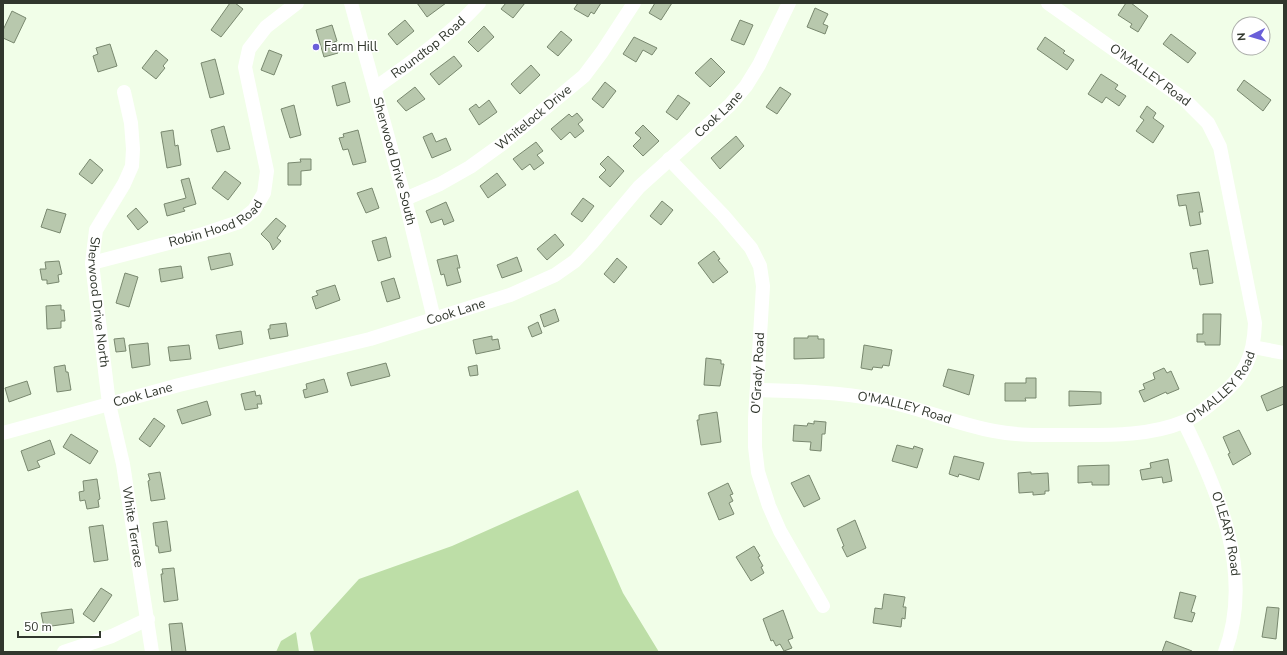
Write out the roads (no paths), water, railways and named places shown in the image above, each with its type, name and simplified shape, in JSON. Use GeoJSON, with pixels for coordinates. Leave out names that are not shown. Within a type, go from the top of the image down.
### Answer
{"type":"FeatureCollection","features":[{"type":"Feature","properties":{"kind":"street","name":"Robin Hood Road"},"geometry":{"type":"LineString","coordinates":[[92,263],[203,234],[239,222],[254,210],[264,192],[267,171],[245,67],[249,49],[266,27],[297,3]]}},
{"type":"Feature","properties":{"kind":"street","name":"Sherwood Drive South"},"geometry":{"type":"LineString","coordinates":[[351,3],[405,199],[434,319]]}},
{"type":"Feature","properties":{"kind":"street","name":"Roundtop Road"},"geometry":{"type":"LineString","coordinates":[[375,88],[423,54],[467,16],[479,3]]}},
{"type":"Feature","properties":{"kind":"street","name":"Whitelock Drive"},"geometry":{"type":"LineString","coordinates":[[405,199],[440,184],[470,167],[502,144],[584,76],[602,52],[634,3]]}},
{"type":"Feature","properties":{"kind":"street","name":"Cook Lane"},"geometry":{"type":"LineString","coordinates":[[3,433],[109,404],[346,346],[510,295],[555,276],[588,248],[639,187],[730,105],[746,86],[767,49],[789,3]]}},
{"type":"Feature","properties":{"kind":"street","name":"O'MALLEY Road"},"geometry":{"type":"LineString","coordinates":[[757,390],[869,398],[945,419],[1009,433],[1064,435],[1129,433],[1167,427],[1184,422],[1208,406],[1232,386],[1244,370],[1253,347],[1255,323],[1252,299],[1220,147],[1212,130],[1201,115],[1184,99],[1048,3]]}},
{"type":"Feature","properties":{"kind":"street","name":"Sherwood Drive North"},"geometry":{"type":"LineString","coordinates":[[109,404],[92,263],[96,230],[124,184],[132,166],[134,149],[131,123],[124,92]]}},
{"type":"Feature","properties":{"kind":"street","name":"O'Grady Road"},"geometry":{"type":"LineString","coordinates":[[669,160],[723,215],[751,248],[758,259],[762,272],[763,286],[755,447],[758,472],[780,531],[823,606]]}},
{"type":"Feature","properties":{"kind":"street"},"geometry":{"type":"LineString","coordinates":[[1253,347],[1284,353]]}},
{"type":"Feature","properties":{"kind":"street","name":"White Terrace"},"geometry":{"type":"LineString","coordinates":[[109,404],[123,464],[152,652]]}},
{"type":"Feature","properties":{"kind":"street","name":"O'LEARY Road"},"geometry":{"type":"LineString","coordinates":[[1184,422],[1220,505],[1231,543],[1235,574],[1235,600],[1232,623],[1225,652]]}},
{"type":"Feature","properties":{"kind":"street"},"geometry":{"type":"LineString","coordinates":[[64,652],[112,636],[148,619]]}},
{"type":"Feature","properties":{"kind":"place","name":"Farm Hill"},"geometry":{"type":"Point","coordinates":[316,47]}}]}
